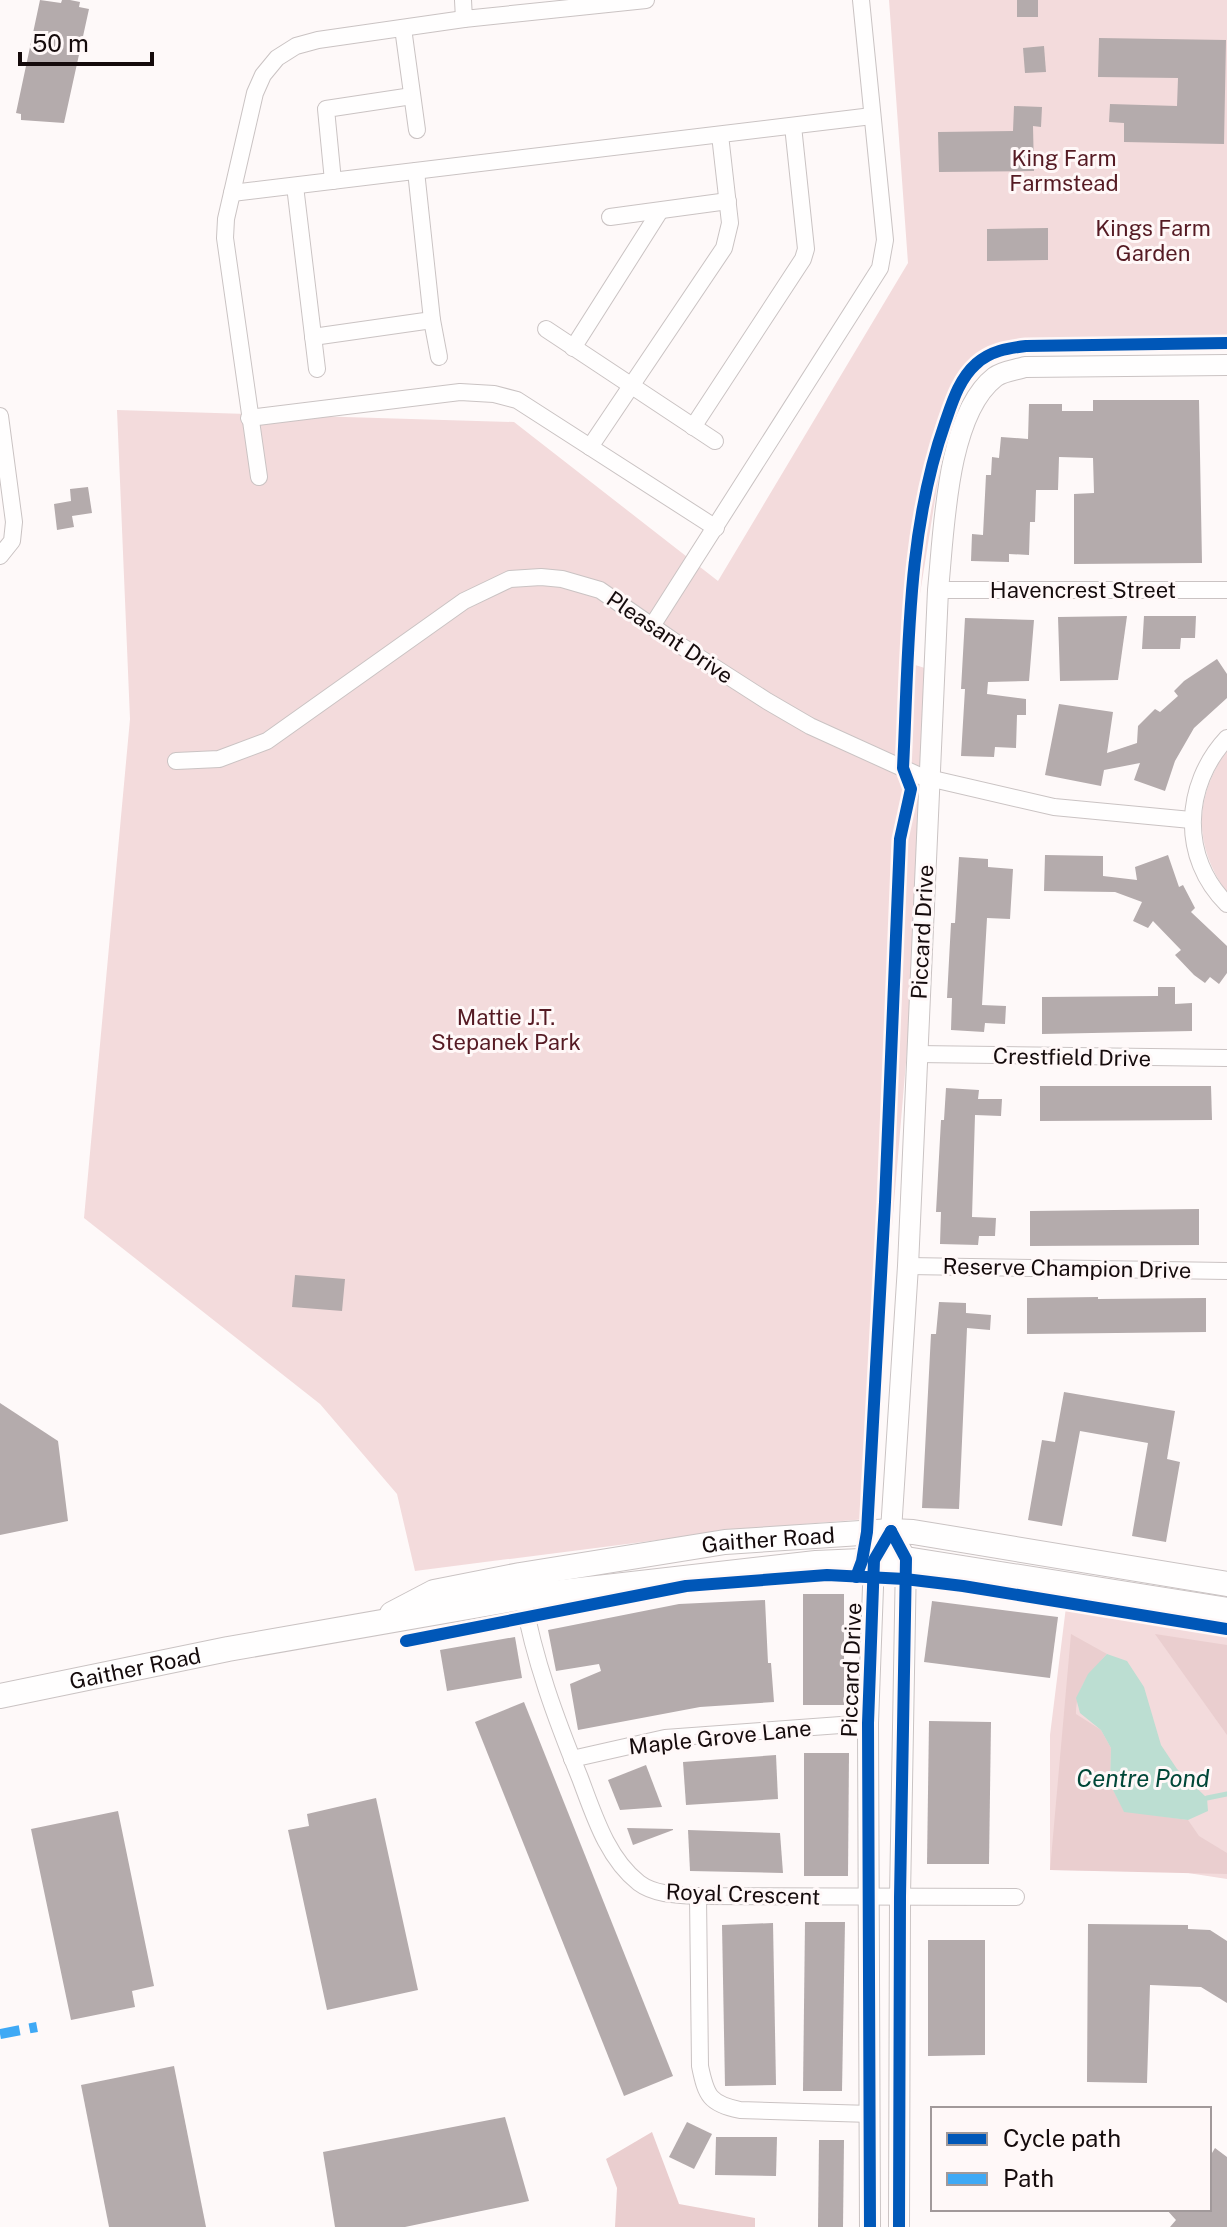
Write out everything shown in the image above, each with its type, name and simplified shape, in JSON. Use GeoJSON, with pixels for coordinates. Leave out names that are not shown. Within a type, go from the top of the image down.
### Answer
{"type":"FeatureCollection","features":[{"type":"Feature","properties":{"kind":"main road","name":"Gaither Road"},"geometry":{"type":"LineString","coordinates":[[367,1627],[434,1592],[520,1575],[725,1542],[891,1531],[913,1532],[1227,1584]]}},
{"type":"Feature","properties":{"kind":"main road","name":"Gaither Road"},"geometry":{"type":"LineString","coordinates":[[0,1696],[228,1649],[367,1627],[523,1597],[702,1574],[874,1560],[906,1559],[1227,1610]]}},
{"type":"Feature","properties":{"kind":"street"},"geometry":{"type":"LineString","coordinates":[[463,0],[464,19]]}},
{"type":"Feature","properties":{"kind":"street"},"geometry":{"type":"LineString","coordinates":[[259,477],[225,238],[255,93],[263,75],[277,58],[307,43],[464,19],[646,0]]}},
{"type":"Feature","properties":{"kind":"street"},"geometry":{"type":"LineString","coordinates":[[652,626],[880,268],[885,240],[861,0]]}},
{"type":"Feature","properties":{"kind":"street"},"geometry":{"type":"LineString","coordinates":[[403,28],[417,130]]}},
{"type":"Feature","properties":{"kind":"street"},"geometry":{"type":"LineString","coordinates":[[333,181],[326,109],[412,96]]}},
{"type":"Feature","properties":{"kind":"street"},"geometry":{"type":"LineString","coordinates":[[232,193],[872,116]]}},
{"type":"Feature","properties":{"kind":"street"},"geometry":{"type":"LineString","coordinates":[[693,427],[803,259],[806,249],[793,126]]}},
{"type":"Feature","properties":{"kind":"street"},"geometry":{"type":"LineString","coordinates":[[590,447],[724,248],[730,223],[720,135]]}},
{"type":"Feature","properties":{"kind":"street"},"geometry":{"type":"LineString","coordinates":[[416,171],[432,320],[439,357]]}},
{"type":"Feature","properties":{"kind":"street"},"geometry":{"type":"LineString","coordinates":[[295,186],[317,369]]}},
{"type":"Feature","properties":{"kind":"street"},"geometry":{"type":"LineString","coordinates":[[610,217],[728,201]]}},
{"type":"Feature","properties":{"kind":"street"},"geometry":{"type":"LineString","coordinates":[[573,348],[660,211]]}},
{"type":"Feature","properties":{"kind":"street"},"geometry":{"type":"LineString","coordinates":[[313,337],[432,320]]}},
{"type":"Feature","properties":{"kind":"street"},"geometry":{"type":"LineString","coordinates":[[546,329],[715,441]]}},
{"type":"Feature","properties":{"kind":"street","name":"Piccard Drive"},"geometry":{"type":"LineString","coordinates":[[870,2227],[868,1723],[874,1560],[891,1531],[908,1266],[938,590],[948,493],[960,436],[980,391],[998,374],[1025,367],[1227,365]]}},
{"type":"Feature","properties":{"kind":"street"},"geometry":{"type":"LineString","coordinates":[[249,418],[471,392],[517,400],[716,528]]}},
{"type":"Feature","properties":{"kind":"street"},"geometry":{"type":"LineString","coordinates":[[0,416],[14,522],[12,541],[0,556]]}},
{"type":"Feature","properties":{"kind":"street","name":"Pleasant Drive"},"geometry":{"type":"LineString","coordinates":[[176,761],[219,759],[267,741],[464,601],[510,579],[541,577],[562,579],[600,590],[810,726],[930,779],[1054,807],[1191,820]]}},
{"type":"Feature","properties":{"kind":"street","name":"Havencrest Street"},"geometry":{"type":"LineString","coordinates":[[938,590],[1227,590]]}},
{"type":"Feature","properties":{"kind":"street"},"geometry":{"type":"LineString","coordinates":[[1227,738],[1206,766],[1191,820],[1199,859],[1209,882],[1227,904]]}},
{"type":"Feature","properties":{"kind":"street","name":"Crestfield Drive"},"geometry":{"type":"LineString","coordinates":[[916,1054],[1227,1058]]}},
{"type":"Feature","properties":{"kind":"street","name":"Reserve Champion Drive"},"geometry":{"type":"LineString","coordinates":[[908,1266],[1227,1271]]}},
{"type":"Feature","properties":{"kind":"street"},"geometry":{"type":"LineString","coordinates":[[891,1531],[906,1559],[900,1897],[899,2227]]}},
{"type":"Feature","properties":{"kind":"street","name":"Royal Crescent"},"geometry":{"type":"LineString","coordinates":[[523,1597],[539,1667],[602,1834],[624,1869],[642,1886],[663,1893],[698,1896],[1016,1897]]}},
{"type":"Feature","properties":{"kind":"street","name":"Maple Grove Lane"},"geometry":{"type":"LineString","coordinates":[[572,1759],[665,1738],[868,1723]]}},
{"type":"Feature","properties":{"kind":"street"},"geometry":{"type":"LineString","coordinates":[[698,1896],[700,2066],[705,2091],[721,2106],[740,2110],[871,2114]]}},
{"type":"Feature","properties":{"kind":"green space","name":"Mattie J.T. Stepanek Park"},"geometry":{"type":"Polygon","coordinates":[[[889,0],[1227,0],[1227,343],[996,346],[972,361],[949,412],[909,663],[931,670],[930,781],[867,1519],[744,1529],[415,1571],[397,1494],[320,1404],[84,1218],[130,719],[117,410],[514,422],[718,581],[908,263],[889,0]]]}},
{"type":"Feature","properties":{"kind":"green space"},"geometry":{"type":"Polygon","coordinates":[[[1227,750],[1227,893],[1208,857],[1202,822],[1208,786],[1227,750]]]}},
{"type":"Feature","properties":{"kind":"green space"},"geometry":{"type":"Polygon","coordinates":[[[1066,1607],[1227,1634],[1227,1879],[1175,1871],[1050,1870],[1050,1735],[1066,1607]]]}},
{"type":"Feature","properties":{"kind":"shaded area"},"geometry":{"type":"Polygon","coordinates":[[[1071,1634],[1107,1654],[1081,1688],[1076,1714],[1101,1730],[1111,1748],[1110,1784],[1124,1811],[1188,1820],[1199,1836],[1227,1853],[1227,1874],[1050,1870],[1071,1634]]]}},
{"type":"Feature","properties":{"kind":"shaded area"},"geometry":{"type":"Polygon","coordinates":[[[1155,1634],[1227,1645],[1227,1735],[1155,1634]]]}},
{"type":"Feature","properties":{"kind":"shaded area"},"geometry":{"type":"Polygon","coordinates":[[[652,2132],[679,2204],[755,2218],[755,2227],[615,2227],[617,2188],[606,2159],[652,2132]]]}},
{"type":"Feature","properties":{"kind":"water","name":"Centre Pond"},"geometry":{"type":"Polygon","coordinates":[[[1107,1654],[1127,1661],[1144,1687],[1161,1745],[1177,1769],[1207,1798],[1208,1811],[1188,1820],[1124,1812],[1110,1784],[1111,1748],[1101,1730],[1080,1713],[1076,1698],[1088,1674],[1107,1654]]]}},
{"type":"Feature","properties":{"kind":"building"},"geometry":{"type":"Polygon","coordinates":[[[40,0],[61,3],[62,0],[70,0],[80,2],[79,7],[89,9],[64,123],[21,120],[21,114],[16,113],[40,0]]]}},
{"type":"Feature","properties":{"kind":"building"},"geometry":{"type":"Polygon","coordinates":[[[1017,0],[1038,0],[1038,17],[1017,17],[1017,0]]]}},
{"type":"Feature","properties":{"kind":"building"},"geometry":{"type":"Polygon","coordinates":[[[1099,38],[1226,40],[1224,144],[1124,142],[1124,123],[1109,122],[1110,104],[1177,106],[1178,78],[1098,77],[1099,38]]]}},
{"type":"Feature","properties":{"kind":"building"},"geometry":{"type":"Polygon","coordinates":[[[1044,46],[1046,72],[1025,73],[1023,48],[1044,46]]]}},
{"type":"Feature","properties":{"kind":"building"},"geometry":{"type":"Polygon","coordinates":[[[1014,106],[1042,107],[1041,127],[1033,126],[1034,171],[939,172],[938,132],[1013,131],[1014,106]]]}},
{"type":"Feature","properties":{"kind":"building"},"geometry":{"type":"Polygon","coordinates":[[[1048,228],[1048,260],[987,261],[987,229],[1048,228]]]}},
{"type":"Feature","properties":{"kind":"building"},"geometry":{"type":"Polygon","coordinates":[[[1093,400],[1199,400],[1202,563],[1074,564],[1074,494],[1094,493],[1093,458],[1059,457],[1058,490],[1036,490],[1035,522],[1030,522],[1029,555],[1009,554],[1009,562],[971,561],[972,534],[983,535],[986,475],[991,475],[992,457],[999,458],[1001,437],[1028,439],[1029,404],[1062,404],[1062,411],[1093,411],[1093,400]]]}},
{"type":"Feature","properties":{"kind":"building"},"geometry":{"type":"Polygon","coordinates":[[[88,487],[92,513],[72,516],[74,527],[57,530],[54,504],[71,501],[70,489],[88,487]]]}},
{"type":"Feature","properties":{"kind":"building"},"geometry":{"type":"Polygon","coordinates":[[[1127,616],[1118,680],[1060,681],[1058,617],[1127,616]]]}},
{"type":"Feature","properties":{"kind":"building"},"geometry":{"type":"Polygon","coordinates":[[[1144,616],[1196,616],[1195,638],[1181,638],[1180,649],[1142,649],[1144,616]]]}},
{"type":"Feature","properties":{"kind":"building"},"geometry":{"type":"Polygon","coordinates":[[[965,618],[1034,620],[1029,681],[988,682],[987,694],[1026,699],[1026,715],[1017,715],[1016,748],[995,747],[994,757],[961,756],[965,618]]]}},
{"type":"Feature","properties":{"kind":"building"},"geometry":{"type":"Polygon","coordinates":[[[1217,659],[1227,674],[1227,698],[1194,728],[1175,761],[1165,791],[1134,780],[1140,763],[1104,770],[1101,786],[1045,775],[1059,704],[1113,712],[1107,753],[1137,743],[1138,726],[1155,709],[1160,712],[1178,696],[1174,691],[1184,681],[1217,659]]]}},
{"type":"Feature","properties":{"kind":"building"},"geometry":{"type":"Polygon","coordinates":[[[1045,855],[1103,856],[1103,876],[1137,880],[1135,867],[1168,855],[1179,887],[1183,885],[1195,908],[1191,912],[1227,946],[1227,973],[1219,984],[1210,977],[1205,983],[1194,975],[1175,955],[1181,950],[1153,921],[1148,928],[1133,921],[1142,902],[1115,892],[1044,891],[1045,855]]]}},
{"type":"Feature","properties":{"kind":"building"},"geometry":{"type":"Polygon","coordinates":[[[959,857],[988,859],[988,867],[1013,869],[1010,919],[987,918],[982,1005],[1006,1006],[1005,1024],[985,1023],[984,1032],[951,1030],[952,998],[947,998],[959,857]]]}},
{"type":"Feature","properties":{"kind":"building"},"geometry":{"type":"Polygon","coordinates":[[[1158,987],[1175,987],[1175,1004],[1192,1003],[1192,1031],[1042,1034],[1042,997],[1158,996],[1158,987]]]}},
{"type":"Feature","properties":{"kind":"building"},"geometry":{"type":"Polygon","coordinates":[[[1040,1086],[1211,1086],[1212,1120],[1040,1121],[1040,1086]]]}},
{"type":"Feature","properties":{"kind":"building"},"geometry":{"type":"Polygon","coordinates":[[[946,1088],[979,1090],[978,1099],[1002,1099],[1001,1116],[975,1115],[972,1217],[996,1218],[995,1236],[979,1236],[978,1245],[940,1244],[941,1212],[936,1212],[941,1120],[944,1120],[946,1088]]]}},
{"type":"Feature","properties":{"kind":"building"},"geometry":{"type":"Polygon","coordinates":[[[1199,1209],[1199,1245],[1030,1246],[1030,1211],[1199,1209]]]}},
{"type":"Feature","properties":{"kind":"building"},"geometry":{"type":"Polygon","coordinates":[[[295,1275],[345,1279],[342,1311],[292,1307],[295,1275]]]}},
{"type":"Feature","properties":{"kind":"building"},"geometry":{"type":"Polygon","coordinates":[[[1027,1298],[1206,1298],[1206,1332],[1027,1334],[1027,1298]]]}},
{"type":"Feature","properties":{"kind":"building"},"geometry":{"type":"Polygon","coordinates":[[[939,1302],[966,1303],[966,1313],[991,1315],[990,1330],[967,1328],[959,1509],[922,1508],[931,1334],[936,1334],[939,1302]]]}},
{"type":"Feature","properties":{"kind":"building"},"geometry":{"type":"Polygon","coordinates":[[[1064,1392],[1175,1411],[1167,1459],[1180,1462],[1166,1542],[1132,1536],[1148,1443],[1080,1431],[1062,1526],[1028,1520],[1042,1440],[1055,1442],[1064,1392]]]}},
{"type":"Feature","properties":{"kind":"building"},"geometry":{"type":"Polygon","coordinates":[[[0,1403],[58,1441],[68,1521],[0,1535],[0,1403]]]}},
{"type":"Feature","properties":{"kind":"building"},"geometry":{"type":"Polygon","coordinates":[[[803,1594],[844,1594],[844,1705],[803,1705],[803,1594]]]}},
{"type":"Feature","properties":{"kind":"building"},"geometry":{"type":"Polygon","coordinates":[[[765,1600],[768,1663],[771,1663],[774,1702],[700,1707],[578,1730],[570,1684],[601,1671],[599,1664],[556,1671],[548,1630],[679,1604],[765,1600]]]}},
{"type":"Feature","properties":{"kind":"building"},"geometry":{"type":"Polygon","coordinates":[[[932,1601],[1058,1617],[1050,1678],[924,1662],[932,1601]]]}},
{"type":"Feature","properties":{"kind":"building"},"geometry":{"type":"Polygon","coordinates":[[[515,1637],[522,1678],[447,1691],[440,1650],[515,1637]]]}},
{"type":"Feature","properties":{"kind":"building"},"geometry":{"type":"Polygon","coordinates":[[[524,1702],[673,2076],[624,2096],[475,1722],[524,1702]]]}},
{"type":"Feature","properties":{"kind":"building"},"geometry":{"type":"Polygon","coordinates":[[[929,1721],[991,1722],[989,1864],[927,1864],[929,1721]]]}},
{"type":"Feature","properties":{"kind":"building"},"geometry":{"type":"Polygon","coordinates":[[[804,1753],[849,1753],[848,1876],[804,1876],[804,1753]]]}},
{"type":"Feature","properties":{"kind":"building"},"geometry":{"type":"Polygon","coordinates":[[[776,1755],[778,1799],[686,1805],[683,1762],[776,1755]]]}},
{"type":"Feature","properties":{"kind":"building"},"geometry":{"type":"Polygon","coordinates":[[[646,1765],[662,1807],[620,1810],[608,1780],[646,1765]]]}},
{"type":"Feature","properties":{"kind":"building"},"geometry":{"type":"Polygon","coordinates":[[[376,1798],[418,1990],[327,2010],[288,1830],[309,1826],[307,1814],[376,1798]]]}},
{"type":"Feature","properties":{"kind":"building"},"geometry":{"type":"Polygon","coordinates":[[[118,1811],[154,1986],[132,1991],[135,2007],[71,2020],[31,1829],[118,1811]]]}},
{"type":"Feature","properties":{"kind":"building"},"geometry":{"type":"Polygon","coordinates":[[[627,1828],[673,1829],[673,1830],[633,1845],[627,1828]]]}},
{"type":"Feature","properties":{"kind":"building"},"geometry":{"type":"Polygon","coordinates":[[[688,1830],[780,1833],[783,1873],[690,1871],[688,1830]]]}},
{"type":"Feature","properties":{"kind":"building"},"geometry":{"type":"Polygon","coordinates":[[[805,1922],[845,1922],[842,2091],[803,2091],[805,1922]]]}},
{"type":"Feature","properties":{"kind":"building"},"geometry":{"type":"Polygon","coordinates":[[[773,1923],[776,2085],[725,2086],[722,1925],[773,1923]]]}},
{"type":"Feature","properties":{"kind":"building"},"geometry":{"type":"Polygon","coordinates":[[[1088,1924],[1188,1925],[1188,1929],[1210,1930],[1227,1941],[1227,2003],[1201,1987],[1150,1985],[1147,2083],[1087,2082],[1088,1924]]]}},
{"type":"Feature","properties":{"kind":"building"},"geometry":{"type":"Polygon","coordinates":[[[928,1940],[985,1940],[985,2055],[928,2056],[928,1940]]]}},
{"type":"Feature","properties":{"kind":"building"},"geometry":{"type":"Polygon","coordinates":[[[174,2066],[206,2227],[109,2227],[81,2085],[174,2066]]]}},
{"type":"Feature","properties":{"kind":"building"},"geometry":{"type":"Polygon","coordinates":[[[505,2117],[529,2201],[405,2227],[335,2227],[323,2152],[505,2117]]]}},
{"type":"Feature","properties":{"kind":"building"},"geometry":{"type":"Polygon","coordinates":[[[687,2122],[712,2134],[694,2169],[669,2157],[687,2122]]]}},
{"type":"Feature","properties":{"kind":"building"},"geometry":{"type":"Polygon","coordinates":[[[716,2137],[777,2137],[776,2176],[715,2175],[716,2137]]]}},
{"type":"Feature","properties":{"kind":"building"},"geometry":{"type":"Polygon","coordinates":[[[819,2140],[844,2140],[843,2227],[818,2227],[819,2140]]]}},
{"type":"Feature","properties":{"kind":"building"},"geometry":{"type":"Polygon","coordinates":[[[1215,2148],[1227,2157],[1227,2227],[1170,2227],[1176,2220],[1168,2211],[1211,2211],[1211,2155],[1215,2148]]]}},
{"type":"Feature","properties":{"kind":"waterway"},"geometry":{"type":"LineString","coordinates":[[1207,1798],[1227,1794]]}},
{"type":"Feature","properties":{"kind":"marked path"},"geometry":{"type":"LineString","coordinates":[[0,2034],[37,2027]]}},
{"type":"Feature","properties":{"kind":"cycle path"},"geometry":{"type":"LineString","coordinates":[[856,1577],[867,1532],[900,839],[911,789],[903,768],[912,594],[916,551],[932,465],[953,399],[961,384],[976,364],[993,353],[1026,346],[1227,343]]}},
{"type":"Feature","properties":{"kind":"cycle path"},"geometry":{"type":"LineString","coordinates":[[891,1531],[906,1559],[900,1897],[899,2227]]}},
{"type":"Feature","properties":{"kind":"cycle path"},"geometry":{"type":"LineString","coordinates":[[870,2227],[868,1723],[874,1560],[891,1531]]}},
{"type":"Feature","properties":{"kind":"cycle path"},"geometry":{"type":"LineString","coordinates":[[406,1641],[686,1586],[827,1575],[963,1586],[1227,1629]]}},
{"type":"Feature","properties":{"kind":"park label","name":"King Farm Farmstead"},"geometry":{"type":"Point","coordinates":[1064,170]}},
{"type":"Feature","properties":{"kind":"park label","name":"Kings Farm Garden"},"geometry":{"type":"Point","coordinates":[1153,240]}}]}
